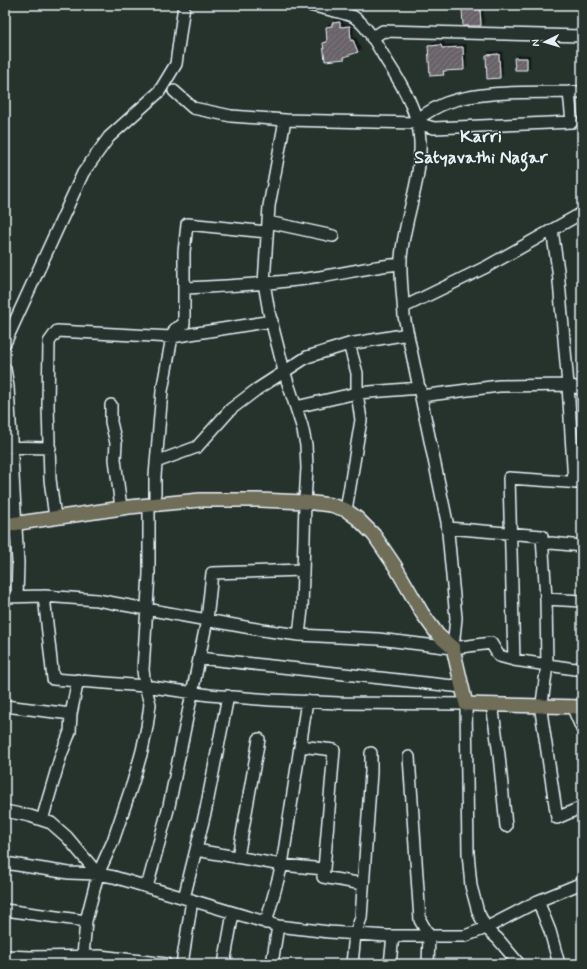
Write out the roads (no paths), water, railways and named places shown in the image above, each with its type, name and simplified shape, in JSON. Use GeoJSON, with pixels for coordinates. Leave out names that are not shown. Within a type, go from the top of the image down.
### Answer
{"type":"FeatureCollection","features":[{"type":"Feature","properties":{"kind":"main road"},"geometry":{"type":"LineString","coordinates":[[10,525],[121,508],[200,500],[259,500],[331,505],[346,510],[357,518],[374,535],[438,635],[453,648],[466,704],[577,706]]}},
{"type":"Feature","properties":{"kind":"street"},"geometry":{"type":"LineString","coordinates":[[5,343],[83,173],[109,138],[159,92],[176,64],[184,5]]}},
{"type":"Feature","properties":{"kind":"street"},"geometry":{"type":"LineString","coordinates":[[311,5],[354,17],[368,31],[397,78],[416,122],[420,141],[419,165],[407,222],[401,264],[404,307],[408,334],[448,528],[456,618],[453,648]]}},
{"type":"Feature","properties":{"kind":"street"},"geometry":{"type":"LineString","coordinates":[[372,38],[383,31],[582,36]]}},
{"type":"Feature","properties":{"kind":"street"},"geometry":{"type":"LineString","coordinates":[[174,91],[193,108],[231,116],[285,120],[416,122],[434,128],[572,122],[569,92]]}},
{"type":"Feature","properties":{"kind":"street"},"geometry":{"type":"LineString","coordinates":[[416,122],[444,104],[461,98],[492,94],[582,92]]}},
{"type":"Feature","properties":{"kind":"street"},"geometry":{"type":"LineString","coordinates":[[285,120],[276,163],[267,227],[264,284],[284,371],[296,407],[306,445],[307,468],[302,609],[298,634]]}},
{"type":"Feature","properties":{"kind":"street"},"geometry":{"type":"LineString","coordinates":[[404,307],[486,268],[582,213]]}},
{"type":"Feature","properties":{"kind":"street"},"geometry":{"type":"LineString","coordinates":[[83,956],[86,921],[98,874],[113,841],[142,751],[147,726],[150,704],[145,686],[143,670],[152,505],[162,391],[172,337],[175,329],[184,324],[184,252],[187,224],[267,227],[333,236]]}},
{"type":"Feature","properties":{"kind":"street"},"geometry":{"type":"LineString","coordinates":[[514,660],[509,478],[578,483],[558,270],[552,230]]}},
{"type":"Feature","properties":{"kind":"street"},"geometry":{"type":"LineString","coordinates":[[184,288],[264,284],[314,278],[381,266],[401,264]]}},
{"type":"Feature","properties":{"kind":"street"},"geometry":{"type":"LineString","coordinates":[[55,518],[50,479],[49,342],[57,331],[172,337],[272,321]]}},
{"type":"Feature","properties":{"kind":"street"},"geometry":{"type":"LineString","coordinates":[[156,462],[197,447],[231,409],[284,371],[307,357],[349,344],[408,334]]}},
{"type":"Feature","properties":{"kind":"street"},"geometry":{"type":"LineString","coordinates":[[346,510],[361,420],[357,392],[357,373],[349,344]]}},
{"type":"Feature","properties":{"kind":"street"},"geometry":{"type":"LineString","coordinates":[[5,369],[8,386],[10,525],[18,563],[17,596]]}},
{"type":"Feature","properties":{"kind":"street"},"geometry":{"type":"LineString","coordinates":[[296,407],[357,392],[420,392],[498,386],[568,385],[582,389]]}},
{"type":"Feature","properties":{"kind":"street"},"geometry":{"type":"LineString","coordinates":[[111,405],[111,422],[116,443],[115,459],[121,508]]}},
{"type":"Feature","properties":{"kind":"street"},"geometry":{"type":"LineString","coordinates":[[8,447],[50,448]]}},
{"type":"Feature","properties":{"kind":"street"},"geometry":{"type":"LineString","coordinates":[[448,528],[542,536],[546,599],[547,665],[541,710],[557,818],[582,807]]}},
{"type":"Feature","properties":{"kind":"street"},"geometry":{"type":"LineString","coordinates":[[543,545],[551,543],[582,546]]}},
{"type":"Feature","properties":{"kind":"street"},"geometry":{"type":"LineString","coordinates":[[147,887],[169,806],[207,620],[212,573],[303,570]]}},
{"type":"Feature","properties":{"kind":"street"},"geometry":{"type":"LineString","coordinates":[[44,596],[53,678],[145,686],[228,696],[307,701],[466,704],[468,853],[471,886],[478,912],[486,928],[498,939],[517,963]]}},
{"type":"Feature","properties":{"kind":"street"},"geometry":{"type":"LineString","coordinates":[[5,597],[44,596],[97,600],[262,630],[298,634],[378,639],[453,648],[491,643],[499,656],[514,660],[575,669],[582,667]]}},
{"type":"Feature","properties":{"kind":"street"},"geometry":{"type":"LineString","coordinates":[[546,599],[582,601]]}},
{"type":"Feature","properties":{"kind":"street"},"geometry":{"type":"LineString","coordinates":[[199,658],[462,687]]}},
{"type":"Feature","properties":{"kind":"street"},"geometry":{"type":"LineString","coordinates":[[42,820],[61,755],[70,732],[71,714],[78,680]]}},
{"type":"Feature","properties":{"kind":"street"},"geometry":{"type":"LineString","coordinates":[[182,964],[188,899],[196,850],[206,809],[228,696]]}},
{"type":"Feature","properties":{"kind":"street"},"geometry":{"type":"LineString","coordinates":[[266,923],[282,865],[307,701]]}},
{"type":"Feature","properties":{"kind":"street"},"geometry":{"type":"LineString","coordinates":[[492,704],[506,826]]}},
{"type":"Feature","properties":{"kind":"street"},"geometry":{"type":"LineString","coordinates":[[5,706],[71,714]]}},
{"type":"Feature","properties":{"kind":"street"},"geometry":{"type":"LineString","coordinates":[[577,706],[582,728]]}},
{"type":"Feature","properties":{"kind":"street"},"geometry":{"type":"LineString","coordinates":[[238,857],[259,739]]}},
{"type":"Feature","properties":{"kind":"street"},"geometry":{"type":"LineString","coordinates":[[300,746],[334,750],[323,877],[363,884]]}},
{"type":"Feature","properties":{"kind":"street"},"geometry":{"type":"LineString","coordinates":[[352,964],[355,934],[361,918],[371,772],[370,753]]}},
{"type":"Feature","properties":{"kind":"street"},"geometry":{"type":"LineString","coordinates":[[409,757],[420,920],[429,936],[428,964]]}},
{"type":"Feature","properties":{"kind":"street"},"geometry":{"type":"LineString","coordinates":[[5,812],[30,816],[51,824],[67,837],[98,874]]}},
{"type":"Feature","properties":{"kind":"street"},"geometry":{"type":"LineString","coordinates":[[196,850],[282,865],[324,870]]}},
{"type":"Feature","properties":{"kind":"street"},"geometry":{"type":"LineString","coordinates":[[5,863],[69,873],[98,874],[278,926],[329,932],[393,936],[465,936],[486,928],[538,901],[582,883]]}},
{"type":"Feature","properties":{"kind":"street"},"geometry":{"type":"LineString","coordinates":[[538,901],[550,931],[559,964]]}},
{"type":"Feature","properties":{"kind":"street"},"geometry":{"type":"LineString","coordinates":[[5,910],[86,921]]}},
{"type":"Feature","properties":{"kind":"street"},"geometry":{"type":"LineString","coordinates":[[224,964],[234,913]]}},
{"type":"Feature","properties":{"kind":"street"},"geometry":{"type":"LineString","coordinates":[[272,964],[278,926]]}},
{"type":"Feature","properties":{"kind":"street"},"geometry":{"type":"LineString","coordinates":[[390,964],[393,936]]}},
{"type":"Feature","properties":{"kind":"street"},"geometry":{"type":"LineString","coordinates":[[5,956],[57,960],[83,956],[100,960],[166,964]]}},
{"type":"Feature","properties":{"kind":"district","name":"Karri Satyavathi Nagar"},"geometry":{"type":"Point","coordinates":[481,147]}}]}
